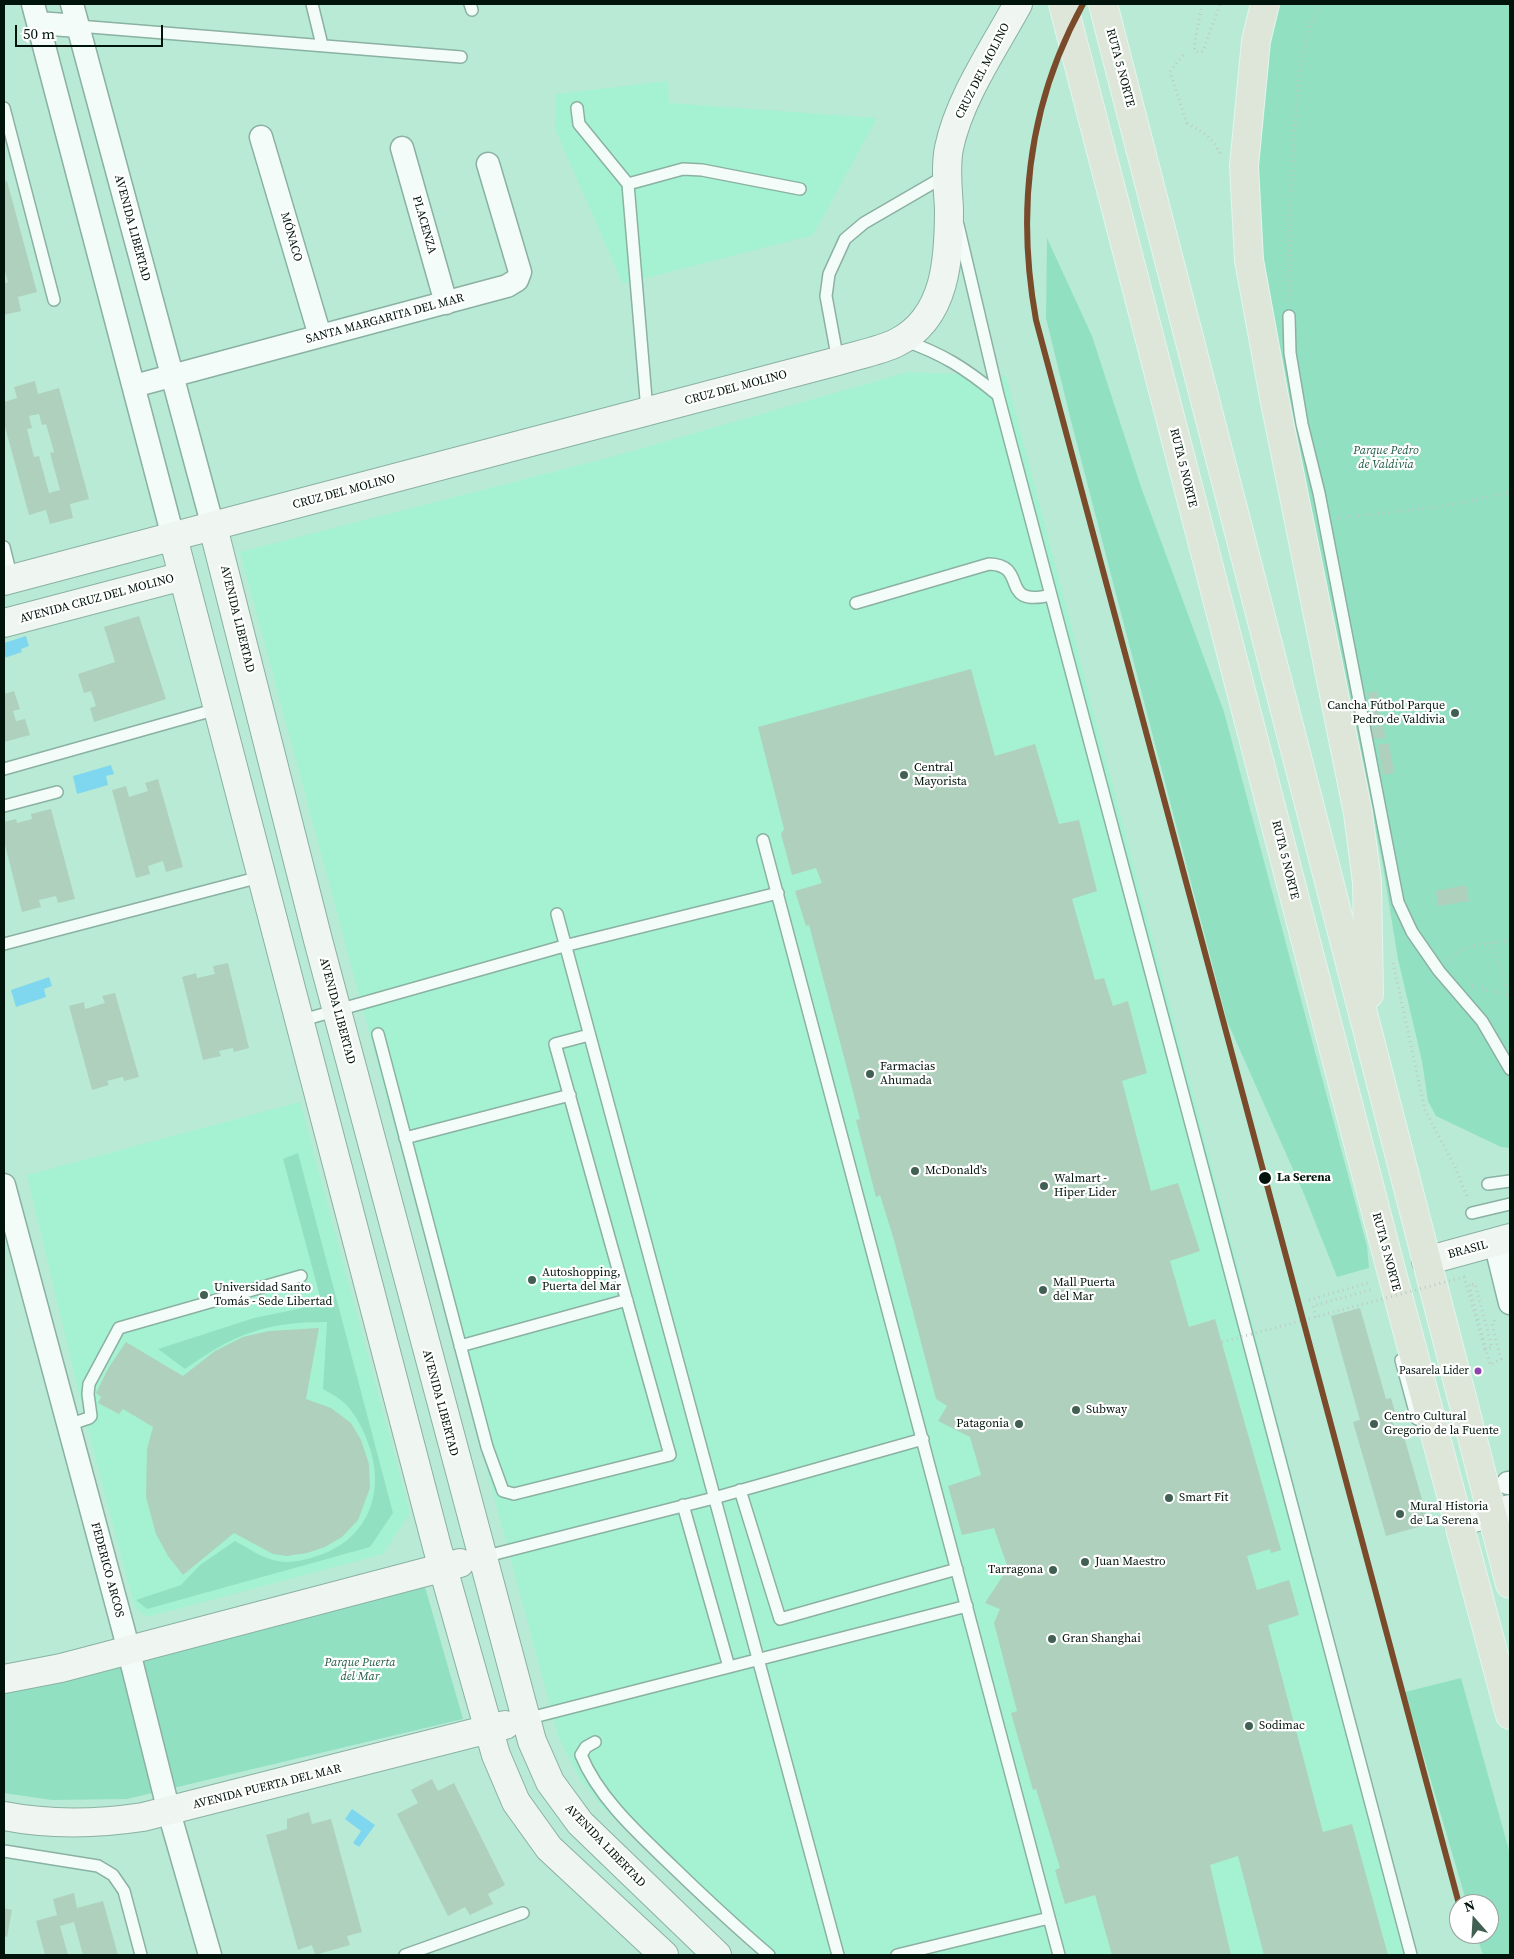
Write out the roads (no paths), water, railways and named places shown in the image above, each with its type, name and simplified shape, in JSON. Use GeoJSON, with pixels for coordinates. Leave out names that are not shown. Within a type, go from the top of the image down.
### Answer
{"type":"FeatureCollection","features":[{"type":"Feature","properties":{"kind":"highway","name":"RUTA 5 NORTE"},"geometry":{"type":"LineString","coordinates":[[1063,4],[1390,1266],[1510,1715]]}},
{"type":"Feature","properties":{"kind":"highway","name":"RUTA 5 NORTE"},"geometry":{"type":"LineString","coordinates":[[1103,4],[1426,1260],[1505,1497],[1510,1584]]}},
{"type":"Feature","properties":{"kind":"highway"},"geometry":{"type":"LineString","coordinates":[[1265,4],[1256,41],[1244,166],[1248,260],[1358,813],[1367,891],[1368,1032]]}},
{"type":"Feature","properties":{"kind":"street","name":"AVENIDA LIBERTAD"},"geometry":{"type":"LineString","coordinates":[[72,4],[213,527],[336,1010],[481,1557],[532,1740],[550,1782],[580,1823],[717,1955]]}},
{"type":"Feature","properties":{"kind":"street","name":"CRUZ DEL MOLINO"},"geometry":{"type":"LineString","coordinates":[[213,527],[838,361],[901,339],[926,317],[946,274],[950,242],[947,175],[949,149],[957,121],[1018,4]]}},
{"type":"Feature","properties":{"kind":"street"},"geometry":{"type":"LineString","coordinates":[[35,13],[78,26]]}},
{"type":"Feature","properties":{"kind":"street"},"geometry":{"type":"LineString","coordinates":[[35,13],[134,386],[260,877],[489,1730],[505,1779],[532,1825],[570,1868],[664,1955]]}},
{"type":"Feature","properties":{"kind":"street","name":"MÓNACO"},"geometry":{"type":"LineString","coordinates":[[261,137],[320,336]]}},
{"type":"Feature","properties":{"kind":"street","name":"PLACENZA"},"geometry":{"type":"LineString","coordinates":[[402,148],[446,303]]}},
{"type":"Feature","properties":{"kind":"street","name":"SANTA MARGARITA DEL MAR"},"geometry":{"type":"LineString","coordinates":[[134,386],[446,303],[507,286],[517,280],[520,272],[488,164]]}},
{"type":"Feature","properties":{"kind":"street","name":"AVENIDA CRUZ DEL MOLINO"},"geometry":{"type":"LineString","coordinates":[[8,580],[213,527]]}},
{"type":"Feature","properties":{"kind":"street","name":"AVENIDA CRUZ DEL MOLINO"},"geometry":{"type":"LineString","coordinates":[[7,622],[42,604],[111,553]]}},
{"type":"Feature","properties":{"kind":"street","name":"AVENIDA CRUZ DEL MOLINO"},"geometry":{"type":"LineString","coordinates":[[7,622],[183,576]]}},
{"type":"Feature","properties":{"kind":"street","name":"FEDERICO ARCOS"},"geometry":{"type":"LineString","coordinates":[[4,1185],[128,1650],[169,1812],[210,1955]]}},
{"type":"Feature","properties":{"kind":"street"},"geometry":{"type":"LineString","coordinates":[[1503,1240],[1504,1310]]}},
{"type":"Feature","properties":{"kind":"street","name":"BRASIL"},"geometry":{"type":"LineString","coordinates":[[1426,1260],[1503,1240]]}},
{"type":"Feature","properties":{"kind":"street"},"geometry":{"type":"LineString","coordinates":[[1458,1522],[1505,1497]]}},
{"type":"Feature","properties":{"kind":"street"},"geometry":{"type":"LineString","coordinates":[[4,1679],[128,1650],[481,1557]]}},
{"type":"Feature","properties":{"kind":"street","name":"AVENIDA PUERTA DEL MAR"},"geometry":{"type":"LineString","coordinates":[[4,1816],[38,1821],[90,1823],[117,1821],[169,1812],[526,1719]]}},
{"type":"Feature","properties":{"kind":"lane"},"geometry":{"type":"LineString","coordinates":[[312,4],[322,46]]}},
{"type":"Feature","properties":{"kind":"lane"},"geometry":{"type":"LineString","coordinates":[[78,26],[461,57]]}},
{"type":"Feature","properties":{"kind":"lane"},"geometry":{"type":"LineString","coordinates":[[4,108],[54,300]]}},
{"type":"Feature","properties":{"kind":"lane"},"geometry":{"type":"LineString","coordinates":[[576,108],[579,124],[628,184],[647,411]]}},
{"type":"Feature","properties":{"kind":"lane"},"geometry":{"type":"LineString","coordinates":[[628,184],[683,169],[702,170],[800,189]]}},
{"type":"Feature","properties":{"kind":"lane"},"geometry":{"type":"LineString","coordinates":[[838,361],[826,296],[829,274],[845,240],[864,223],[947,175],[998,394],[1411,1955]]}},
{"type":"Feature","properties":{"kind":"lane"},"geometry":{"type":"LineString","coordinates":[[1289,316],[1290,353],[1302,424],[1319,493],[1398,902],[1412,932],[1439,971],[1482,1021],[1510,1069]]}},
{"type":"Feature","properties":{"kind":"lane"},"geometry":{"type":"LineString","coordinates":[[901,339],[938,353],[966,369],[998,394]]}},
{"type":"Feature","properties":{"kind":"lane"},"geometry":{"type":"LineString","coordinates":[[4,547],[8,580]]}},
{"type":"Feature","properties":{"kind":"lane"},"geometry":{"type":"LineString","coordinates":[[856,603],[989,564],[1001,564],[1010,572],[1018,592],[1024,598],[1034,599],[1051,595]]}},
{"type":"Feature","properties":{"kind":"lane"},"geometry":{"type":"LineString","coordinates":[[4,769],[217,709]]}},
{"type":"Feature","properties":{"kind":"lane"},"geometry":{"type":"LineString","coordinates":[[4,806],[57,792]]}},
{"type":"Feature","properties":{"kind":"lane"},"geometry":{"type":"LineString","coordinates":[[763,840],[1059,1955]]}},
{"type":"Feature","properties":{"kind":"lane"},"geometry":{"type":"LineString","coordinates":[[4,944],[260,877]]}},
{"type":"Feature","properties":{"kind":"lane"},"geometry":{"type":"LineString","coordinates":[[299,1021],[564,946],[778,893]]}},
{"type":"Feature","properties":{"kind":"lane"},"geometry":{"type":"LineString","coordinates":[[557,914],[564,946],[838,1955]]}},
{"type":"Feature","properties":{"kind":"lane"},"geometry":{"type":"LineString","coordinates":[[378,1034],[486,1447],[499,1484],[508,1493],[670,1455],[555,1044],[589,1035]]}},
{"type":"Feature","properties":{"kind":"lane"},"geometry":{"type":"LineString","coordinates":[[404,1138],[570,1095]]}},
{"type":"Feature","properties":{"kind":"lane"},"geometry":{"type":"LineString","coordinates":[[1488,1184],[1510,1181]]}},
{"type":"Feature","properties":{"kind":"lane"},"geometry":{"type":"LineString","coordinates":[[1472,1213],[1510,1204]]}},
{"type":"Feature","properties":{"kind":"lane"},"geometry":{"type":"LineString","coordinates":[[1390,1266],[1401,1357],[1421,1434]]}},
{"type":"Feature","properties":{"kind":"lane"},"geometry":{"type":"LineString","coordinates":[[68,1425],[91,1416],[88,1394],[89,1384],[119,1328],[301,1276]]}},
{"type":"Feature","properties":{"kind":"lane"},"geometry":{"type":"LineString","coordinates":[[460,1346],[627,1300]]}},
{"type":"Feature","properties":{"kind":"lane"},"geometry":{"type":"LineString","coordinates":[[481,1557],[714,1498],[923,1439]]}},
{"type":"Feature","properties":{"kind":"lane"},"geometry":{"type":"LineString","coordinates":[[1437,1486],[1458,1522]]}},
{"type":"Feature","properties":{"kind":"lane"},"geometry":{"type":"LineString","coordinates":[[740,1490],[780,1619],[957,1569]]}},
{"type":"Feature","properties":{"kind":"lane"},"geometry":{"type":"LineString","coordinates":[[683,1505],[728,1667]]}},
{"type":"Feature","properties":{"kind":"lane"},"geometry":{"type":"LineString","coordinates":[[526,1719],[967,1606]]}},
{"type":"Feature","properties":{"kind":"lane"},"geometry":{"type":"LineString","coordinates":[[596,1742],[586,1746],[581,1755],[610,1800],[637,1833],[713,1906],[769,1955]]}},
{"type":"Feature","properties":{"kind":"lane"},"geometry":{"type":"LineString","coordinates":[[4,1851],[98,1866],[113,1875],[124,1891],[141,1955]]}},
{"type":"Feature","properties":{"kind":"lane"},"geometry":{"type":"LineString","coordinates":[[405,1955],[523,1913]]}},
{"type":"Feature","properties":{"kind":"lane"},"geometry":{"type":"LineString","coordinates":[[896,1955],[1049,1918]]}},
{"type":"Feature","properties":{"kind":"water"},"geometry":{"type":"Polygon","coordinates":[[[26,636],[29,646],[21,649],[22,652],[4,658],[4,643],[26,636]]]}},
{"type":"Feature","properties":{"kind":"water"},"geometry":{"type":"Polygon","coordinates":[[[111,765],[114,774],[106,776],[108,785],[77,794],[73,776],[111,765]]]}},
{"type":"Feature","properties":{"kind":"water"},"geometry":{"type":"Polygon","coordinates":[[[49,977],[52,986],[44,989],[46,997],[16,1007],[11,990],[49,977]]]}},
{"type":"Feature","properties":{"kind":"water"},"geometry":{"type":"Polygon","coordinates":[[[352,1809],[375,1825],[359,1847],[353,1843],[361,1831],[345,1819],[352,1809]]]}},
{"type":"Feature","properties":{"kind":"place","name":"Cancha Fútbol Parque Pedro de Valdivia"},"geometry":{"type":"Point","coordinates":[1455,713]}},
{"type":"Feature","properties":{"kind":"place","name":"Central Mayorista"},"geometry":{"type":"Point","coordinates":[904,775]}},
{"type":"Feature","properties":{"kind":"place","name":"Farmacias Ahumada"},"geometry":{"type":"Point","coordinates":[870,1074]}},
{"type":"Feature","properties":{"kind":"place","name":"McDonald's"},"geometry":{"type":"Point","coordinates":[915,1171]}},
{"type":"Feature","properties":{"kind":"place","name":"La Serena"},"geometry":{"type":"Point","coordinates":[1265,1178]}},
{"type":"Feature","properties":{"kind":"place","name":"Walmart - Hiper Lider"},"geometry":{"type":"Point","coordinates":[1044,1186]}},
{"type":"Feature","properties":{"kind":"place","name":"Autoshopping, Puerta del Mar"},"geometry":{"type":"Point","coordinates":[532,1280]}},
{"type":"Feature","properties":{"kind":"place","name":"Mall Puerta del Mar"},"geometry":{"type":"Point","coordinates":[1043,1290]}},
{"type":"Feature","properties":{"kind":"place","name":"Universidad Santo Tomás - Sede Libertad"},"geometry":{"type":"Point","coordinates":[204,1295]}},
{"type":"Feature","properties":{"kind":"place","name":"Pasarela Lider"},"geometry":{"type":"Point","coordinates":[1478,1371]}},
{"type":"Feature","properties":{"kind":"place","name":"Subway"},"geometry":{"type":"Point","coordinates":[1076,1410]}},
{"type":"Feature","properties":{"kind":"place","name":"Patagonia"},"geometry":{"type":"Point","coordinates":[1019,1424]}},
{"type":"Feature","properties":{"kind":"place","name":"Centro Cultural Gregorio de la Fuente"},"geometry":{"type":"Point","coordinates":[1374,1424]}},
{"type":"Feature","properties":{"kind":"place","name":"Smart Fit"},"geometry":{"type":"Point","coordinates":[1169,1498]}},
{"type":"Feature","properties":{"kind":"place","name":"Mural Historia de La Serena"},"geometry":{"type":"Point","coordinates":[1400,1514]}},
{"type":"Feature","properties":{"kind":"place","name":"Juan Maestro"},"geometry":{"type":"Point","coordinates":[1085,1562]}},
{"type":"Feature","properties":{"kind":"place","name":"Tarragona"},"geometry":{"type":"Point","coordinates":[1053,1570]}},
{"type":"Feature","properties":{"kind":"place","name":"Gran Shanghai"},"geometry":{"type":"Point","coordinates":[1052,1639]}},
{"type":"Feature","properties":{"kind":"place","name":"Sodimac"},"geometry":{"type":"Point","coordinates":[1249,1726]}},
{"type":"Feature","properties":{"kind":"park label","name":"Parque Pedro de Valdivia"},"geometry":{"type":"Point","coordinates":[1386,458]}},
{"type":"Feature","properties":{"kind":"park label","name":"Parque Puerta del Mar"},"geometry":{"type":"Point","coordinates":[360,1670]}}]}
